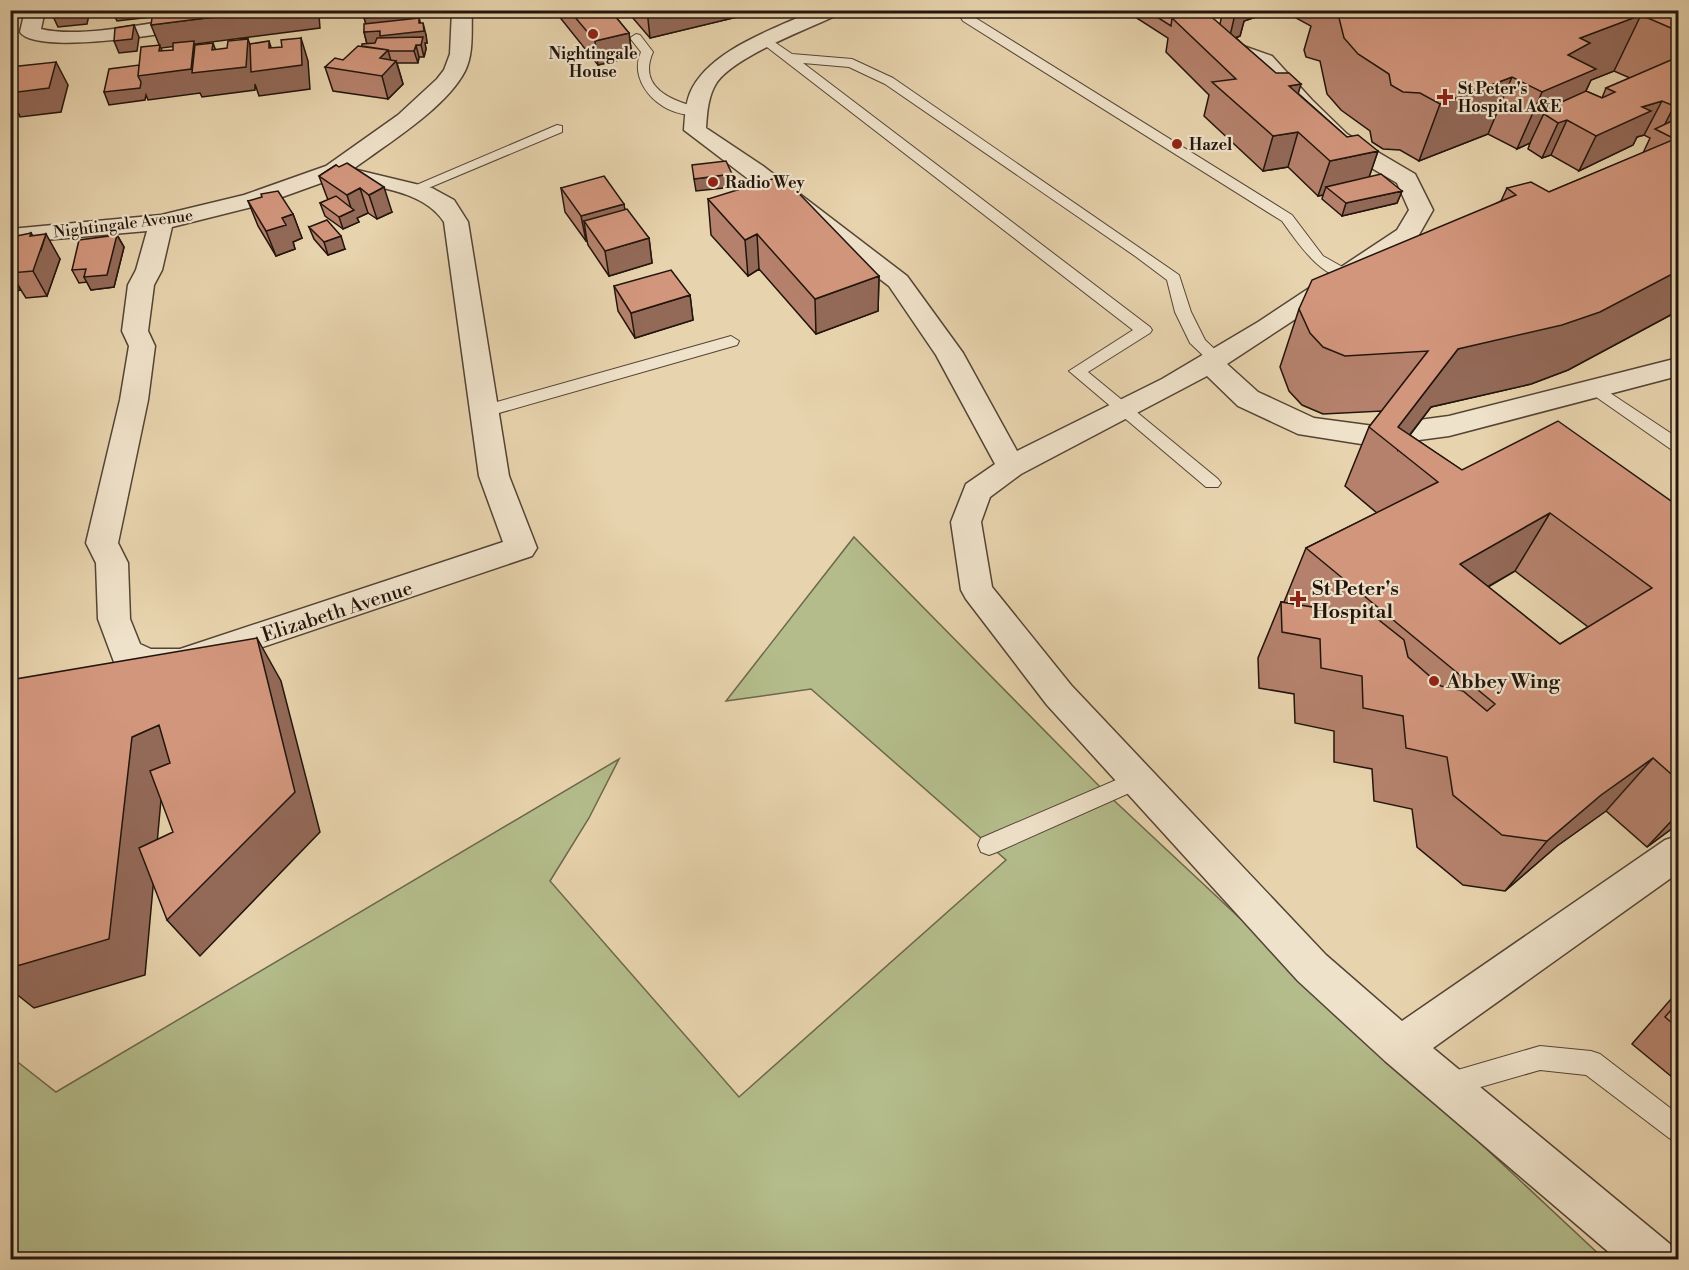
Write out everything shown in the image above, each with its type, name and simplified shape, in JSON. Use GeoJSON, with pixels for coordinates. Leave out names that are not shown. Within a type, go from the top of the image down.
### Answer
{"type":"FeatureCollection","features":[{"type":"Feature","properties":{"kind":"street"},"geometry":{"type":"LineString","coordinates":[[35,10],[30,32],[39,38],[64,38],[215,20]]}},
{"type":"Feature","properties":{"kind":"street","name":"Nightingale Avenue"},"geometry":{"type":"LineString","coordinates":[[10,236],[161,222],[252,200],[334,171],[406,120],[445,84],[455,70],[460,54],[462,10]]}},
{"type":"Feature","properties":{"kind":"street"},"geometry":{"type":"LineString","coordinates":[[833,10],[736,54],[721,65],[708,81],[695,111],[695,130],[754,171],[898,280],[949,353],[1011,467]]}},
{"type":"Feature","properties":{"kind":"street"},"geometry":{"type":"LineString","coordinates":[[1168,10],[1225,46],[1264,60],[1304,105],[1340,139],[1407,179],[1421,210],[1407,234],[1212,361],[1123,410],[1011,467],[977,490],[966,522],[977,590],[1059,695],[1312,968],[1401,1047],[1654,1260]]}},
{"type":"Feature","properties":{"kind":"street","name":"Elizabeth Avenue"},"geometry":{"type":"LineString","coordinates":[[161,222],[149,270],[141,285],[135,331],[142,346],[134,400],[102,543],[112,563],[114,619],[126,653],[150,662],[180,663],[521,548],[494,476],[456,222],[445,205],[414,189],[334,171]]}},
{"type":"Feature","properties":{"kind":"street"},"geometry":{"type":"LineString","coordinates":[[1212,361],[1248,399],[1308,427],[1374,436],[1449,426],[1550,402],[1678,367]]}},
{"type":"Feature","properties":{"kind":"street"},"geometry":{"type":"LineString","coordinates":[[1401,1047],[1678,852]]}},
{"type":"Feature","properties":{"kind":"lane"},"geometry":{"type":"LineString","coordinates":[[974,10],[967,18],[1287,218],[1318,259],[1347,274]]}},
{"type":"Feature","properties":{"kind":"lane"},"geometry":{"type":"LineString","coordinates":[[636,38],[647,52],[640,63],[643,79],[668,104],[695,111]]}},
{"type":"Feature","properties":{"kind":"lane"},"geometry":{"type":"LineString","coordinates":[[767,41],[1144,330],[1077,371],[1212,483]]}},
{"type":"Feature","properties":{"kind":"lane"},"geometry":{"type":"LineString","coordinates":[[791,58],[852,63],[889,81],[1140,253],[1174,278],[1183,312],[1198,343],[1212,361]]}},
{"type":"Feature","properties":{"kind":"lane"},"geometry":{"type":"LineString","coordinates":[[414,189],[557,129]]}},
{"type":"Feature","properties":{"kind":"lane"},"geometry":{"type":"LineString","coordinates":[[1378,254],[1420,247]]}},
{"type":"Feature","properties":{"kind":"lane"},"geometry":{"type":"LineString","coordinates":[[485,411],[731,340]]}},
{"type":"Feature","properties":{"kind":"lane"},"geometry":{"type":"LineString","coordinates":[[1595,388],[1678,446]]}},
{"type":"Feature","properties":{"kind":"lane"},"geometry":{"type":"LineString","coordinates":[[989,845],[1137,780]]}},
{"type":"Feature","properties":{"kind":"lane"},"geometry":{"type":"LineString","coordinates":[[1446,1085],[1540,1058],[1591,1063],[1678,1130]]}},
{"type":"Feature","properties":{"kind":"green space"},"geometry":{"type":"Polygon","coordinates":[[[854,537],[1106,793],[1604,1259],[11,1259],[10,1056],[56,1092],[619,759],[589,818],[550,881],[739,1097],[1006,860],[811,689],[726,701],[854,537]]]}},
{"type":"Feature","properties":{"kind":"building"},"geometry":{"type":"Polygon","coordinates":[[[270,10],[151,25],[153,11],[270,10]]]}},
{"type":"Feature","properties":{"kind":"building"},"geometry":{"type":"Polygon","coordinates":[[[397,10],[397,15],[364,18],[364,11],[397,10]]]}},
{"type":"Feature","properties":{"kind":"building"},"geometry":{"type":"Polygon","coordinates":[[[569,10],[610,10],[629,33],[595,41],[569,10]]]}},
{"type":"Feature","properties":{"kind":"building"},"geometry":{"type":"Polygon","coordinates":[[[1146,10],[1168,10],[1179,17],[1172,18],[1171,26],[1146,10]]]}},
{"type":"Feature","properties":{"kind":"building"},"geometry":{"type":"Polygon","coordinates":[[[1337,10],[1443,10],[1444,12],[1448,10],[1678,10],[1678,31],[1641,15],[1580,38],[1590,43],[1568,55],[1596,69],[1542,92],[1512,77],[1440,104],[1420,93],[1403,92],[1391,85],[1389,74],[1358,54],[1344,38],[1337,10]]]}},
{"type":"Feature","properties":{"kind":"building"},"geometry":{"type":"Polygon","coordinates":[[[1207,13],[1276,73],[1289,73],[1301,84],[1289,86],[1347,137],[1358,135],[1378,151],[1330,161],[1298,132],[1273,136],[1212,82],[1236,79],[1172,18],[1207,13]]]}},
{"type":"Feature","properties":{"kind":"building"},"geometry":{"type":"Polygon","coordinates":[[[419,18],[419,23],[423,23],[424,31],[380,36],[380,31],[364,32],[364,24],[419,18]]]}},
{"type":"Feature","properties":{"kind":"building"},"geometry":{"type":"Polygon","coordinates":[[[134,25],[132,39],[114,41],[115,28],[134,25]]]}},
{"type":"Feature","properties":{"kind":"building"},"geometry":{"type":"Polygon","coordinates":[[[423,37],[421,45],[416,45],[414,51],[388,51],[362,46],[362,44],[375,43],[377,38],[423,37]]]}},
{"type":"Feature","properties":{"kind":"building"},"geometry":{"type":"Polygon","coordinates":[[[301,38],[302,65],[251,72],[250,44],[269,41],[269,48],[282,47],[281,40],[301,38]]]}},
{"type":"Feature","properties":{"kind":"building"},"geometry":{"type":"Polygon","coordinates":[[[248,39],[246,67],[192,73],[195,45],[213,43],[212,50],[227,48],[228,41],[248,39]]]}},
{"type":"Feature","properties":{"kind":"building"},"geometry":{"type":"Polygon","coordinates":[[[194,41],[191,69],[138,76],[141,47],[160,45],[159,51],[173,50],[173,43],[194,41]]]}},
{"type":"Feature","properties":{"kind":"building"},"geometry":{"type":"Polygon","coordinates":[[[358,46],[388,50],[380,58],[396,61],[382,76],[325,67],[335,58],[343,60],[358,46]]]}},
{"type":"Feature","properties":{"kind":"building"},"geometry":{"type":"Polygon","coordinates":[[[1678,57],[1678,104],[1674,106],[1662,101],[1642,107],[1651,111],[1596,136],[1567,120],[1558,123],[1544,114],[1550,111],[1546,109],[1586,91],[1602,98],[1615,92],[1606,88],[1678,57]]]}},
{"type":"Feature","properties":{"kind":"building"},"geometry":{"type":"Polygon","coordinates":[[[56,62],[49,88],[10,93],[10,67],[56,62]]]}},
{"type":"Feature","properties":{"kind":"building"},"geometry":{"type":"Polygon","coordinates":[[[139,65],[140,88],[104,92],[109,69],[139,65]]]}},
{"type":"Feature","properties":{"kind":"building"},"geometry":{"type":"Polygon","coordinates":[[[1678,118],[1678,271],[1600,312],[1562,325],[1458,349],[1398,427],[1462,470],[1558,421],[1678,506],[1678,780],[1653,758],[1601,795],[1547,841],[1502,835],[1453,795],[1447,757],[1406,748],[1403,716],[1363,708],[1362,676],[1321,668],[1320,639],[1282,632],[1281,602],[1375,617],[1404,640],[1408,657],[1441,686],[1463,691],[1487,711],[1495,704],[1306,548],[1438,482],[1369,427],[1428,351],[1345,356],[1323,347],[1310,333],[1299,309],[1312,280],[1516,195],[1507,188],[1531,182],[1549,192],[1675,139],[1655,129],[1678,118]],[[1550,513],[1460,564],[1560,644],[1652,588],[1550,513]]]}},
{"type":"Feature","properties":{"kind":"building"},"geometry":{"type":"Polygon","coordinates":[[[726,161],[732,174],[694,179],[692,165],[726,161]]]}},
{"type":"Feature","properties":{"kind":"building"},"geometry":{"type":"Polygon","coordinates":[[[347,163],[384,187],[369,195],[360,188],[347,195],[319,176],[336,165],[339,167],[347,163]]]}},
{"type":"Feature","properties":{"kind":"building"},"geometry":{"type":"Polygon","coordinates":[[[1381,174],[1402,191],[1346,203],[1326,187],[1381,174]]]}},
{"type":"Feature","properties":{"kind":"building"},"geometry":{"type":"Polygon","coordinates":[[[604,176],[624,204],[581,216],[561,188],[604,176]]]}},
{"type":"Feature","properties":{"kind":"building"},"geometry":{"type":"Polygon","coordinates":[[[782,176],[879,276],[815,299],[757,234],[745,240],[708,199],[782,176]]]}},
{"type":"Feature","properties":{"kind":"building"},"geometry":{"type":"Polygon","coordinates":[[[278,191],[293,214],[282,218],[286,225],[266,231],[248,201],[262,197],[261,194],[278,191]]]}},
{"type":"Feature","properties":{"kind":"building"},"geometry":{"type":"Polygon","coordinates":[[[336,196],[354,210],[339,217],[320,203],[336,196]]]}},
{"type":"Feature","properties":{"kind":"building"},"geometry":{"type":"Polygon","coordinates":[[[627,209],[649,238],[605,251],[584,221],[627,209]]]}},
{"type":"Feature","properties":{"kind":"building"},"geometry":{"type":"Polygon","coordinates":[[[327,220],[341,236],[324,242],[309,227],[327,220]]]}},
{"type":"Feature","properties":{"kind":"building"},"geometry":{"type":"Polygon","coordinates":[[[31,233],[30,236],[46,234],[33,271],[11,273],[15,264],[10,265],[12,237],[31,233]]]}},
{"type":"Feature","properties":{"kind":"building"},"geometry":{"type":"Polygon","coordinates":[[[117,235],[107,275],[84,277],[86,269],[72,270],[79,240],[117,235]]]}},
{"type":"Feature","properties":{"kind":"building"},"geometry":{"type":"Polygon","coordinates":[[[671,270],[690,295],[631,313],[614,286],[671,270]]]}},
{"type":"Feature","properties":{"kind":"building"},"geometry":{"type":"Polygon","coordinates":[[[257,638],[295,792],[167,920],[139,848],[173,832],[150,771],[170,763],[159,725],[132,737],[109,939],[10,968],[10,790],[15,751],[10,752],[10,680],[257,638]]]}},
{"type":"Feature","properties":{"kind":"building"},"geometry":{"type":"Polygon","coordinates":[[[1678,1002],[1678,1028],[1665,1017],[1678,1002]]]}},
{"type":"Feature","properties":{"kind":"place","name":"Nightingale House"},"geometry":{"type":"Point","coordinates":[593,34]}},
{"type":"Feature","properties":{"kind":"place","name":"St Peter's Hospital A&E"},"geometry":{"type":"Point","coordinates":[1445,97]}},
{"type":"Feature","properties":{"kind":"place","name":"Hazel"},"geometry":{"type":"Point","coordinates":[1177,144]}},
{"type":"Feature","properties":{"kind":"place","name":"Radio Wey"},"geometry":{"type":"Point","coordinates":[713,182]}},
{"type":"Feature","properties":{"kind":"place","name":"St Peter's Hospital"},"geometry":{"type":"Point","coordinates":[1298,599]}},
{"type":"Feature","properties":{"kind":"place","name":"Abbey Wing"},"geometry":{"type":"Point","coordinates":[1434,681]}}]}
